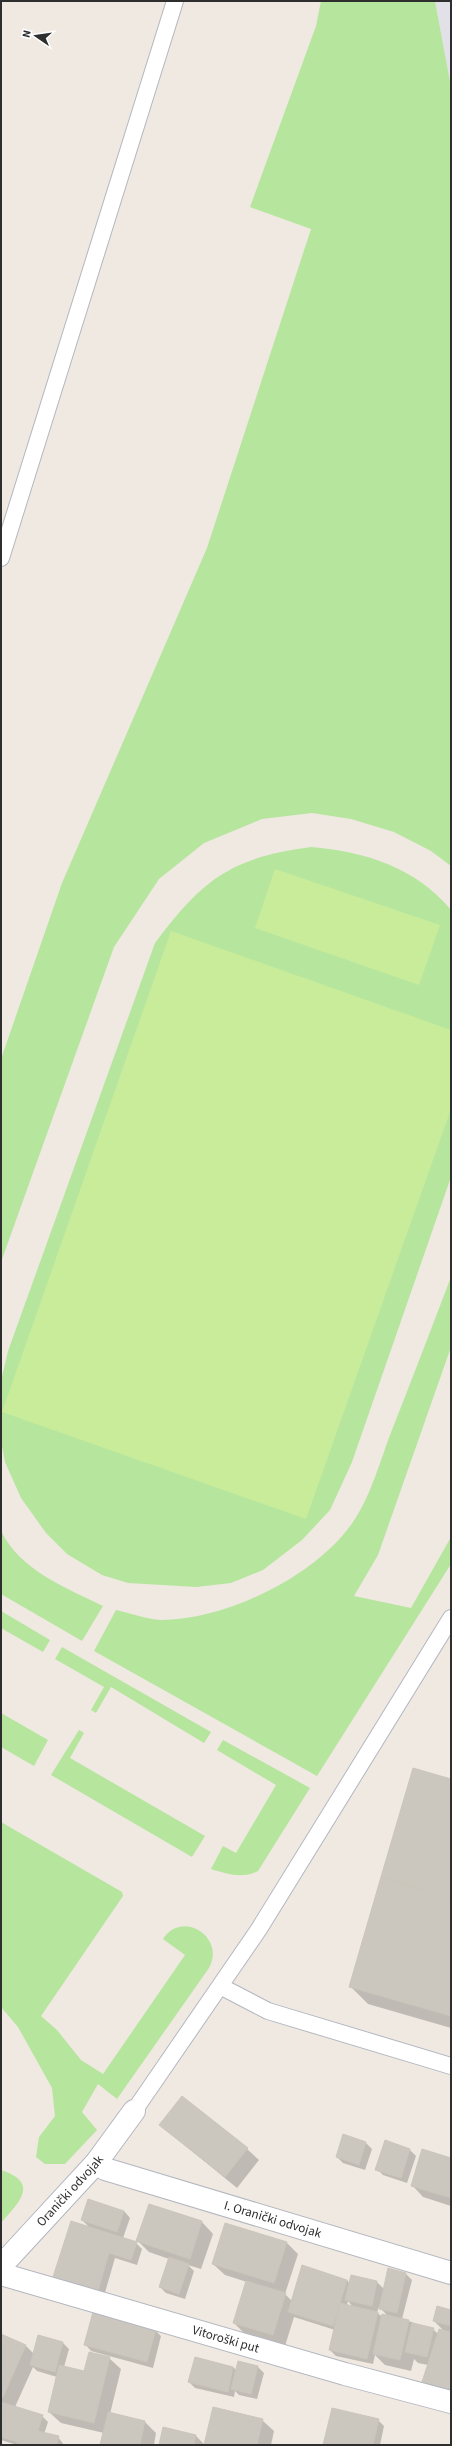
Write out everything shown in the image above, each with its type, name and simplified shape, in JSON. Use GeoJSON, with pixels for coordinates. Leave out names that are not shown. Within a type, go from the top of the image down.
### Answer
{"type":"FeatureCollection","features":[{"type":"Feature","properties":{"kind":"street","name":"Oranički odvojak"},"geometry":{"type":"LineString","coordinates":[[1,2266],[96,2163],[134,2111]]}},
{"type":"Feature","properties":{"kind":"street","name":"I. Oranički odvojak"},"geometry":{"type":"LineString","coordinates":[[96,2163],[105,2168],[451,2273]]}},
{"type":"Feature","properties":{"kind":"street","name":"Vitoroški put"},"geometry":{"type":"LineString","coordinates":[[1,2274],[345,2374],[451,2402]]}},
{"type":"Feature","properties":{"kind":"lane"},"geometry":{"type":"LineString","coordinates":[[1,558],[175,1]]}},
{"type":"Feature","properties":{"kind":"lane"},"geometry":{"type":"LineString","coordinates":[[134,2111],[259,1929],[451,1618]]}},
{"type":"Feature","properties":{"kind":"lane"},"geometry":{"type":"LineString","coordinates":[[220,1986],[268,2011],[451,2066]]}},
{"type":"Feature","properties":{"kind":"shaded area"},"geometry":{"type":"Polygon","coordinates":[[[435,1],[451,1],[451,87],[435,1]]]}},
{"type":"Feature","properties":{"kind":"green space"},"geometry":{"type":"Polygon","coordinates":[[[321,1],[435,1],[451,87],[451,866],[431,851],[394,832],[351,819],[312,813],[262,819],[204,843],[159,879],[114,947],[1,1262],[1,1059],[62,883],[207,548],[311,229],[250,207],[316,26],[321,1]]]}},
{"type":"Feature","properties":{"kind":"green space"},"geometry":{"type":"Polygon","coordinates":[[[311,847],[350,853],[388,864],[422,883],[437,895],[451,910],[451,1177],[352,1462],[330,1510],[302,1540],[263,1570],[231,1583],[196,1587],[128,1583],[102,1575],[67,1554],[46,1533],[21,1498],[5,1462],[1,1441],[1,1381],[8,1351],[155,943],[188,903],[204,887],[221,875],[239,865],[259,858],[311,847]]]}},
{"type":"Feature","properties":{"kind":"green space"},"geometry":{"type":"Polygon","coordinates":[[[275,869],[440,925],[419,985],[255,928],[275,869]]]}},
{"type":"Feature","properties":{"kind":"green space"},"geometry":{"type":"Polygon","coordinates":[[[171,931],[451,1030],[451,1109],[306,1519],[2,1412],[171,931]]]}},
{"type":"Feature","properties":{"kind":"green space"},"geometry":{"type":"Polygon","coordinates":[[[451,1277],[451,1347],[378,1555],[354,1596],[411,1608],[451,1537],[451,1564],[317,1776],[94,1651],[116,1610],[161,1620],[187,1618],[214,1612],[242,1603],[295,1576],[319,1558],[339,1539],[355,1519],[370,1489],[451,1277]]]}},
{"type":"Feature","properties":{"kind":"green space"},"geometry":{"type":"Polygon","coordinates":[[[1,1531],[20,1557],[32,1567],[59,1584],[103,1606],[82,1641],[1,1594],[1,1531]]]}},
{"type":"Feature","properties":{"kind":"green space"},"geometry":{"type":"Polygon","coordinates":[[[1,1611],[50,1640],[43,1652],[1,1628],[1,1611]]]}},
{"type":"Feature","properties":{"kind":"green space"},"geometry":{"type":"Polygon","coordinates":[[[62,1647],[211,1732],[204,1743],[111,1687],[96,1713],[91,1710],[104,1687],[55,1659],[62,1647]]]}},
{"type":"Feature","properties":{"kind":"green space"},"geometry":{"type":"Polygon","coordinates":[[[1,1713],[48,1740],[34,1766],[1,1747],[1,1713]]]}},
{"type":"Feature","properties":{"kind":"green space"},"geometry":{"type":"Polygon","coordinates":[[[79,1730],[84,1733],[70,1758],[205,1836],[192,1857],[51,1775],[79,1730]]]}},
{"type":"Feature","properties":{"kind":"green space"},"geometry":{"type":"Polygon","coordinates":[[[223,1740],[310,1788],[258,1871],[246,1875],[234,1875],[211,1869],[223,1846],[236,1853],[276,1785],[217,1750],[223,1740]]]}},
{"type":"Feature","properties":{"kind":"green space"},"geometry":{"type":"Polygon","coordinates":[[[1,1822],[122,1892],[123,1896],[41,2016],[57,2030],[81,2060],[103,2074],[185,1955],[163,1939],[171,1930],[181,1927],[190,1927],[200,1931],[207,1937],[212,1946],[213,1957],[209,1968],[117,2099],[98,2084],[82,2112],[97,2130],[65,2164],[45,2164],[36,2157],[39,2137],[55,2116],[52,2088],[18,2027],[1,2007],[1,1822]]]}},
{"type":"Feature","properties":{"kind":"green space"},"geometry":{"type":"Polygon","coordinates":[[[1,2170],[13,2175],[20,2181],[23,2187],[19,2201],[1,2223],[1,2170]]]}},
{"type":"Feature","properties":{"kind":"building"},"geometry":{"type":"Polygon","coordinates":[[[413,1768],[451,1779],[451,1898],[381,1877],[413,1768]]]}},
{"type":"Feature","properties":{"kind":"building"},"geometry":{"type":"Polygon","coordinates":[[[381,1877],[451,1898],[451,2016],[349,1987],[381,1877]]]}},
{"type":"Feature","properties":{"kind":"building"},"geometry":{"type":"Polygon","coordinates":[[[182,2096],[248,2148],[225,2177],[159,2125],[182,2096]]]}},
{"type":"Feature","properties":{"kind":"building"},"geometry":{"type":"Polygon","coordinates":[[[343,2134],[366,2142],[359,2165],[336,2157],[343,2134]]]}},
{"type":"Feature","properties":{"kind":"building"},"geometry":{"type":"Polygon","coordinates":[[[385,2140],[410,2149],[401,2178],[375,2170],[385,2140]]]}},
{"type":"Feature","properties":{"kind":"building"},"geometry":{"type":"Polygon","coordinates":[[[422,2149],[451,2158],[451,2198],[411,2186],[422,2149]]]}},
{"type":"Feature","properties":{"kind":"building"},"geometry":{"type":"Polygon","coordinates":[[[88,2199],[124,2211],[117,2232],[81,2220],[88,2199]]]}},
{"type":"Feature","properties":{"kind":"building"},"geometry":{"type":"Polygon","coordinates":[[[149,2204],[202,2221],[190,2259],[136,2241],[149,2204]]]}},
{"type":"Feature","properties":{"kind":"building"},"geometry":{"type":"Polygon","coordinates":[[[71,2221],[137,2242],[131,2260],[109,2253],[98,2291],[53,2277],[71,2221]]]}},
{"type":"Feature","properties":{"kind":"building"},"geometry":{"type":"Polygon","coordinates":[[[225,2223],[287,2242],[274,2283],[212,2264],[225,2223]]]}},
{"type":"Feature","properties":{"kind":"building"},"geometry":{"type":"Polygon","coordinates":[[[169,2257],[189,2264],[179,2294],[159,2287],[169,2257]]]}},
{"type":"Feature","properties":{"kind":"building"},"geometry":{"type":"Polygon","coordinates":[[[302,2265],[347,2280],[333,2326],[288,2312],[302,2265]]]}},
{"type":"Feature","properties":{"kind":"building"},"geometry":{"type":"Polygon","coordinates":[[[388,2268],[406,2273],[397,2313],[379,2309],[388,2268]]]}},
{"type":"Feature","properties":{"kind":"building"},"geometry":{"type":"Polygon","coordinates":[[[351,2275],[377,2281],[372,2306],[345,2300],[351,2275]]]}},
{"type":"Feature","properties":{"kind":"building"},"geometry":{"type":"Polygon","coordinates":[[[246,2281],[286,2293],[273,2335],[233,2323],[246,2281]]]}},
{"type":"Feature","properties":{"kind":"building"},"geometry":{"type":"Polygon","coordinates":[[[340,2303],[378,2312],[367,2359],[329,2350],[340,2303]]]}},
{"type":"Feature","properties":{"kind":"building"},"geometry":{"type":"Polygon","coordinates":[[[437,2306],[451,2310],[451,2326],[433,2321],[437,2306]]]}},
{"type":"Feature","properties":{"kind":"building"},"geometry":{"type":"Polygon","coordinates":[[[93,2312],[156,2329],[147,2362],[84,2345],[93,2312]]]}},
{"type":"Feature","properties":{"kind":"building"},"geometry":{"type":"Polygon","coordinates":[[[382,2314],[409,2320],[400,2360],[373,2354],[382,2314]]]}},
{"type":"Feature","properties":{"kind":"building"},"geometry":{"type":"Polygon","coordinates":[[[412,2323],[434,2328],[427,2357],[405,2352],[412,2323]]]}},
{"type":"Feature","properties":{"kind":"building"},"geometry":{"type":"Polygon","coordinates":[[[439,2329],[451,2332],[451,2391],[422,2382],[439,2329]]]}},
{"type":"Feature","properties":{"kind":"building"},"geometry":{"type":"Polygon","coordinates":[[[1,2334],[26,2345],[3,2397],[1,2396],[1,2334]]]}},
{"type":"Feature","properties":{"kind":"building"},"geometry":{"type":"Polygon","coordinates":[[[38,2335],[63,2342],[55,2372],[30,2365],[38,2335]]]}},
{"type":"Feature","properties":{"kind":"building"},"geometry":{"type":"Polygon","coordinates":[[[89,2352],[110,2357],[94,2423],[48,2412],[59,2365],[84,2371],[89,2352]]]}},
{"type":"Feature","properties":{"kind":"building"},"geometry":{"type":"Polygon","coordinates":[[[195,2357],[233,2367],[228,2392],[188,2382],[195,2357]]]}},
{"type":"Feature","properties":{"kind":"building"},"geometry":{"type":"Polygon","coordinates":[[[238,2361],[258,2366],[251,2394],[231,2389],[238,2361]]]}},
{"type":"Feature","properties":{"kind":"building"},"geometry":{"type":"Polygon","coordinates":[[[1,2402],[43,2415],[38,2431],[59,2436],[57,2445],[17,2445],[17,2442],[1,2437],[1,2402]]]}},
{"type":"Feature","properties":{"kind":"building"},"geometry":{"type":"Polygon","coordinates":[[[213,2407],[263,2419],[257,2445],[204,2445],[213,2407]]]}},
{"type":"Feature","properties":{"kind":"building"},"geometry":{"type":"Polygon","coordinates":[[[332,2408],[379,2419],[373,2445],[323,2445],[332,2408]]]}},
{"type":"Feature","properties":{"kind":"building"},"geometry":{"type":"Polygon","coordinates":[[[108,2412],[145,2421],[140,2445],[100,2445],[108,2412]]]}},
{"type":"Feature","properties":{"kind":"building"},"geometry":{"type":"Polygon","coordinates":[[[163,2427],[196,2435],[194,2445],[159,2445],[163,2427]]]}}]}
